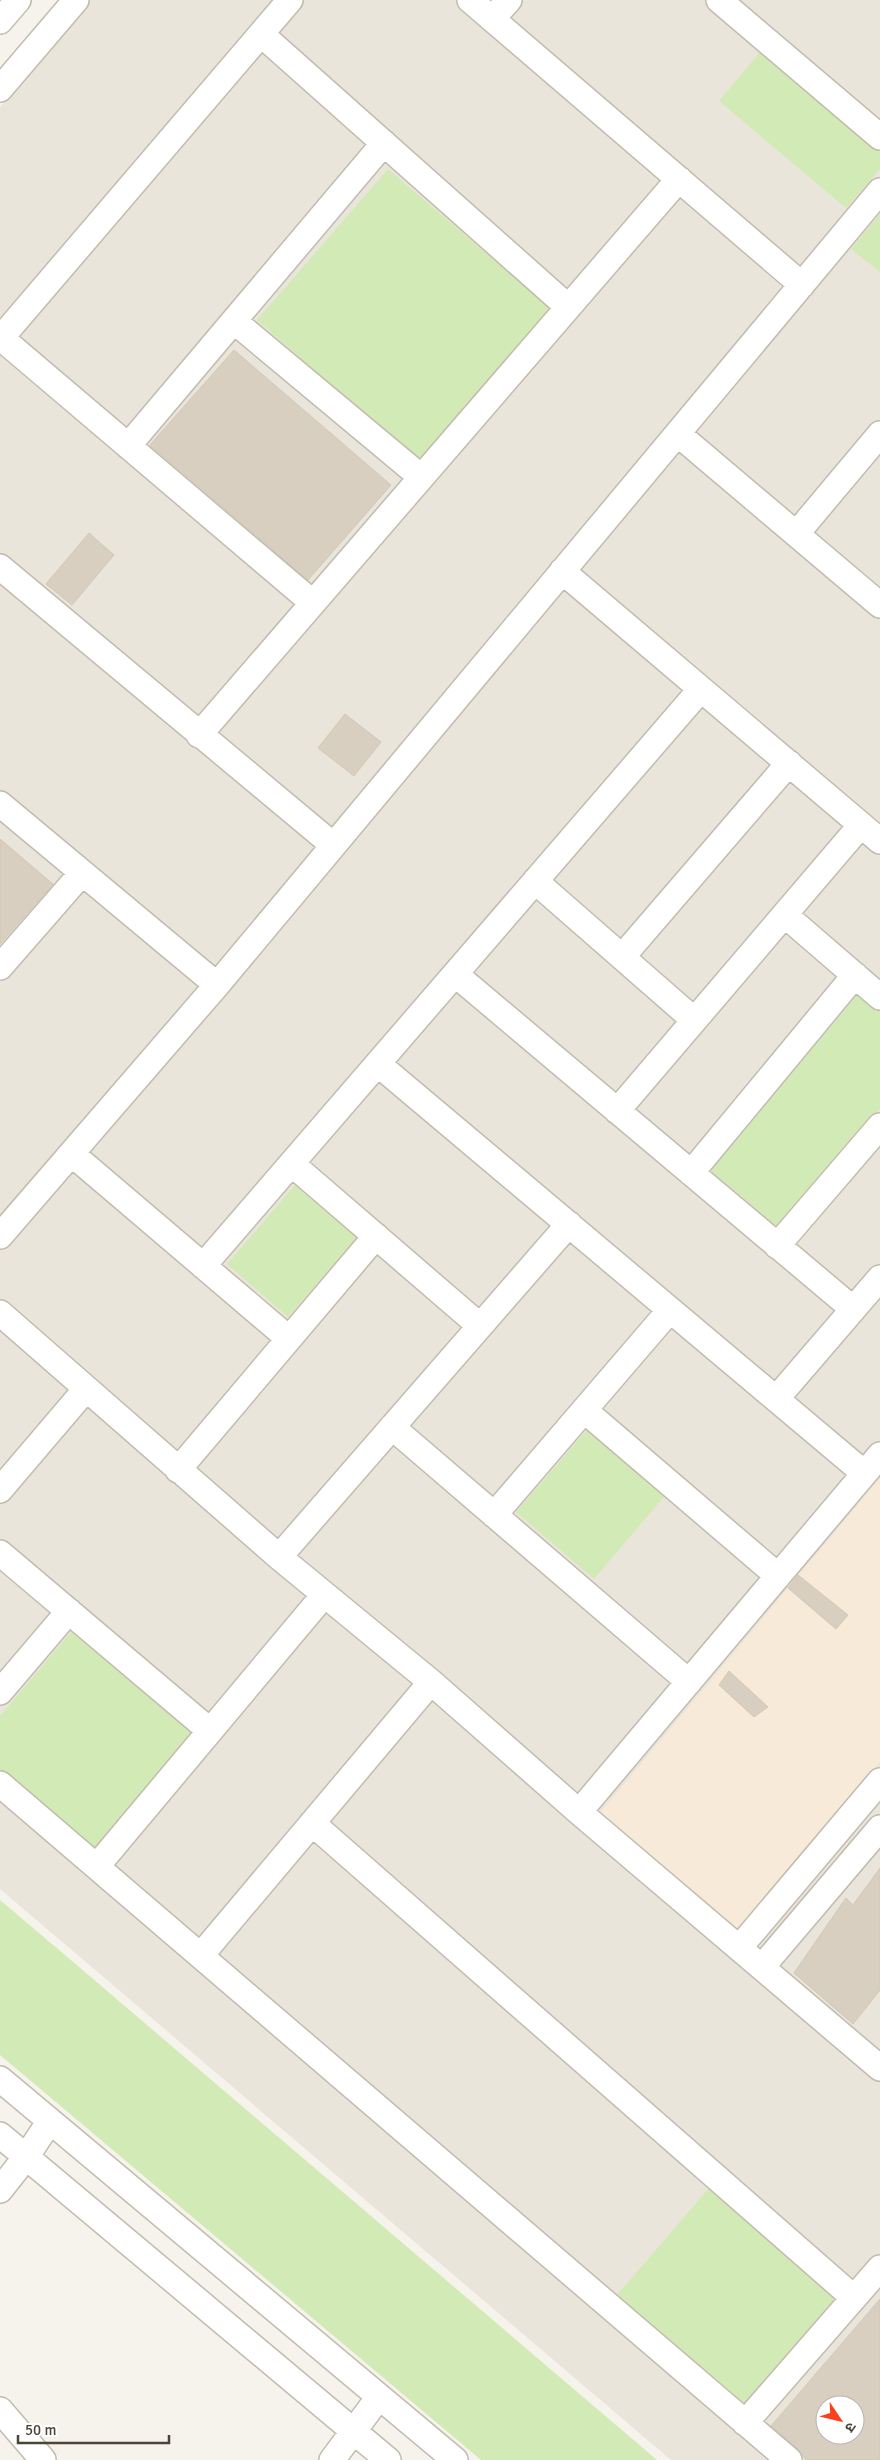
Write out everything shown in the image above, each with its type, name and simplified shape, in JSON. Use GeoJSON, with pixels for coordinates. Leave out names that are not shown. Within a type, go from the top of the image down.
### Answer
{"type":"FeatureCollection","features":[{"type":"Feature","properties":{"kind":"street"},"geometry":{"type":"LineString","coordinates":[[0,22],[18,0]]}},
{"type":"Feature","properties":{"kind":"street"},"geometry":{"type":"LineString","coordinates":[[0,89],[76,0]]}},
{"type":"Feature","properties":{"kind":"street"},"geometry":{"type":"LineString","coordinates":[[290,0],[1,337],[313,603]]}},
{"type":"Feature","properties":{"kind":"street"},"geometry":{"type":"LineString","coordinates":[[470,0],[802,285]]}},
{"type":"Feature","properties":{"kind":"street"},"geometry":{"type":"LineString","coordinates":[[492,19],[509,0]]}},
{"type":"Feature","properties":{"kind":"street"},"geometry":{"type":"LineString","coordinates":[[719,0],[880,137]]}},
{"type":"Feature","properties":{"kind":"street"},"geometry":{"type":"LineString","coordinates":[[261,34],[568,307]]}},
{"type":"Feature","properties":{"kind":"street"},"geometry":{"type":"LineString","coordinates":[[128,446],[384,143]]}},
{"type":"Feature","properties":{"kind":"street"},"geometry":{"type":"LineString","coordinates":[[198,734],[679,179]]}},
{"type":"Feature","properties":{"kind":"street"},"geometry":{"type":"LineString","coordinates":[[0,1236],[217,985],[880,191]]}},
{"type":"Feature","properties":{"kind":"street"},"geometry":{"type":"LineString","coordinates":[[234,321],[421,478]]}},
{"type":"Feature","properties":{"kind":"street"},"geometry":{"type":"LineString","coordinates":[[678,434],[880,605]]}},
{"type":"Feature","properties":{"kind":"street"},"geometry":{"type":"LineString","coordinates":[[797,533],[880,434]]}},
{"type":"Feature","properties":{"kind":"street"},"geometry":{"type":"LineString","coordinates":[[0,567],[332,845]]}},
{"type":"Feature","properties":{"kind":"street"},"geometry":{"type":"LineString","coordinates":[[562,571],[880,840]]}},
{"type":"Feature","properties":{"kind":"street"},"geometry":{"type":"LineString","coordinates":[[203,1266],[701,688]]}},
{"type":"Feature","properties":{"kind":"street"},"geometry":{"type":"LineString","coordinates":[[622,957],[789,764]]}},
{"type":"Feature","properties":{"kind":"street"},"geometry":{"type":"LineString","coordinates":[[0,804],[217,985]]}},
{"type":"Feature","properties":{"kind":"street"},"geometry":{"type":"LineString","coordinates":[[617,1111],[861,825]]}},
{"type":"Feature","properties":{"kind":"street"},"geometry":{"type":"LineString","coordinates":[[0,967],[82,873]]}},
{"type":"Feature","properties":{"kind":"street"},"geometry":{"type":"LineString","coordinates":[[535,881],[694,1020]]}},
{"type":"Feature","properties":{"kind":"street"},"geometry":{"type":"LineString","coordinates":[[784,915],[880,997]]}},
{"type":"Feature","properties":{"kind":"street"},"geometry":{"type":"LineString","coordinates":[[455,974],[853,1310]]}},
{"type":"Feature","properties":{"kind":"street"},"geometry":{"type":"LineString","coordinates":[[692,1173],[855,975]]}},
{"type":"Feature","properties":{"kind":"street"},"geometry":{"type":"LineString","coordinates":[[378,1064],[776,1399],[872,1464],[579,1812]]}},
{"type":"Feature","properties":{"kind":"street"},"geometry":{"type":"LineString","coordinates":[[777,1246],[880,1126]]}},
{"type":"Feature","properties":{"kind":"street"},"geometry":{"type":"LineString","coordinates":[[72,1154],[288,1338]]}},
{"type":"Feature","properties":{"kind":"street"},"geometry":{"type":"LineString","coordinates":[[292,1164],[480,1326]]}},
{"type":"Feature","properties":{"kind":"street"},"geometry":{"type":"LineString","coordinates":[[279,1557],[568,1224]]}},
{"type":"Feature","properties":{"kind":"street"},"geometry":{"type":"LineString","coordinates":[[178,1470],[376,1236]]}},
{"type":"Feature","properties":{"kind":"street"},"geometry":{"type":"LineString","coordinates":[[776,1399],[880,1278]]}},
{"type":"Feature","properties":{"kind":"street"},"geometry":{"type":"LineString","coordinates":[[494,1515],[670,1310]]}},
{"type":"Feature","properties":{"kind":"street"},"geometry":{"type":"LineString","coordinates":[[0,1313],[279,1557],[430,1682],[579,1812],[880,2068]]}},
{"type":"Feature","properties":{"kind":"street"},"geometry":{"type":"LineString","coordinates":[[0,1490],[86,1389]]}},
{"type":"Feature","properties":{"kind":"street"},"geometry":{"type":"LineString","coordinates":[[584,1410],[778,1576]]}},
{"type":"Feature","properties":{"kind":"street"},"geometry":{"type":"LineString","coordinates":[[392,1427],[688,1682]]}},
{"type":"Feature","properties":{"kind":"street"},"geometry":{"type":"LineString","coordinates":[[0,1553],[209,1730]]}},
{"type":"Feature","properties":{"kind":"street"},"geometry":{"type":"LineString","coordinates":[[96,1866],[324,1595]]}},
{"type":"Feature","properties":{"kind":"street"},"geometry":{"type":"LineString","coordinates":[[0,1692],[69,1611]]}},
{"type":"Feature","properties":{"kind":"street"},"geometry":{"type":"LineString","coordinates":[[202,1954],[430,1682]]}},
{"type":"Feature","properties":{"kind":"street"},"geometry":{"type":"LineString","coordinates":[[739,1948],[880,1781]]}},
{"type":"Feature","properties":{"kind":"street"},"geometry":{"type":"LineString","coordinates":[[0,1784],[202,1954],[789,2460]]}},
{"type":"Feature","properties":{"kind":"street"},"geometry":{"type":"LineString","coordinates":[[762,1967],[878,1836],[849,1817]]}},
{"type":"Feature","properties":{"kind":"street"},"geometry":{"type":"LineString","coordinates":[[312,1824],[854,2298]]}},
{"type":"Feature","properties":{"kind":"street"},"geometry":{"type":"LineString","coordinates":[[0,2079],[455,2460]]}},
{"type":"Feature","properties":{"kind":"street"},"geometry":{"type":"LineString","coordinates":[[0,2190],[26,2158],[50,2121]]}},
{"type":"Feature","properties":{"kind":"street"},"geometry":{"type":"LineString","coordinates":[[0,2135],[388,2460]]}},
{"type":"Feature","properties":{"kind":"street"},"geometry":{"type":"LineString","coordinates":[[745,2423],[880,2268]]}},
{"type":"Feature","properties":{"kind":"street"},"geometry":{"type":"LineString","coordinates":[[332,2460],[355,2433],[379,2397]]}},
{"type":"Feature","properties":{"kind":"street"},"geometry":{"type":"LineString","coordinates":[[0,2410],[43,2460]]}},
{"type":"Feature","properties":{"kind":"shaded area"},"geometry":{"type":"Polygon","coordinates":[[[91,0],[880,0],[880,2460],[671,2460],[0,1889],[0,107],[91,0]]]}},
{"type":"Feature","properties":{"kind":"shaded area"},"geometry":{"type":"Polygon","coordinates":[[[880,1478],[880,1762],[737,1929],[599,1814],[880,1478]]]}},
{"type":"Feature","properties":{"kind":"green space"},"geometry":{"type":"Polygon","coordinates":[[[761,51],[880,152],[880,169],[846,208],[719,101],[761,51]]]}},
{"type":"Feature","properties":{"kind":"green space"},"geometry":{"type":"Polygon","coordinates":[[[388,169],[550,308],[418,461],[257,320],[388,169]]]}},
{"type":"Feature","properties":{"kind":"green space"},"geometry":{"type":"Polygon","coordinates":[[[880,214],[880,272],[851,249],[880,214]]]}},
{"type":"Feature","properties":{"kind":"green space"},"geometry":{"type":"Polygon","coordinates":[[[859,993],[880,1011],[880,1109],[780,1229],[710,1170],[859,993]]]}},
{"type":"Feature","properties":{"kind":"green space"},"geometry":{"type":"Polygon","coordinates":[[[295,1185],[357,1238],[288,1317],[227,1264],[295,1185]]]}},
{"type":"Feature","properties":{"kind":"green space"},"geometry":{"type":"Polygon","coordinates":[[[587,1430],[664,1497],[594,1579],[516,1512],[587,1430]]]}},
{"type":"Feature","properties":{"kind":"green space"},"geometry":{"type":"Polygon","coordinates":[[[72,1631],[194,1734],[91,1855],[0,1777],[0,1716],[72,1631]]]}},
{"type":"Feature","properties":{"kind":"green space"},"geometry":{"type":"Polygon","coordinates":[[[0,1900],[657,2460],[481,2460],[0,2055],[0,1900]]]}},
{"type":"Feature","properties":{"kind":"green space"},"geometry":{"type":"Polygon","coordinates":[[[710,2187],[839,2299],[746,2407],[617,2295],[710,2187]]]}},
{"type":"Feature","properties":{"kind":"building"},"geometry":{"type":"Polygon","coordinates":[[[234,350],[391,485],[308,580],[150,445],[234,350]]]}},
{"type":"Feature","properties":{"kind":"building"},"geometry":{"type":"Polygon","coordinates":[[[89,533],[114,555],[72,605],[46,584],[89,533]]]}},
{"type":"Feature","properties":{"kind":"building"},"geometry":{"type":"Polygon","coordinates":[[[345,714],[381,742],[354,776],[318,748],[345,714]]]}},
{"type":"Feature","properties":{"kind":"building"},"geometry":{"type":"Polygon","coordinates":[[[0,839],[53,884],[0,944],[0,839]]]}},
{"type":"Feature","properties":{"kind":"building"},"geometry":{"type":"Polygon","coordinates":[[[798,1575],[848,1615],[836,1629],[788,1588],[798,1575]]]}},
{"type":"Feature","properties":{"kind":"building"},"geometry":{"type":"Polygon","coordinates":[[[729,1671],[768,1707],[754,1717],[719,1685],[729,1671]]]}},
{"type":"Feature","properties":{"kind":"building"},"geometry":{"type":"Polygon","coordinates":[[[880,1868],[880,1990],[853,2024],[794,1973],[846,1898],[853,1905],[880,1868]]]}},
{"type":"Feature","properties":{"kind":"building"},"geometry":{"type":"Polygon","coordinates":[[[880,2299],[880,2460],[806,2460],[798,2449],[771,2426],[880,2299]]]}}]}
